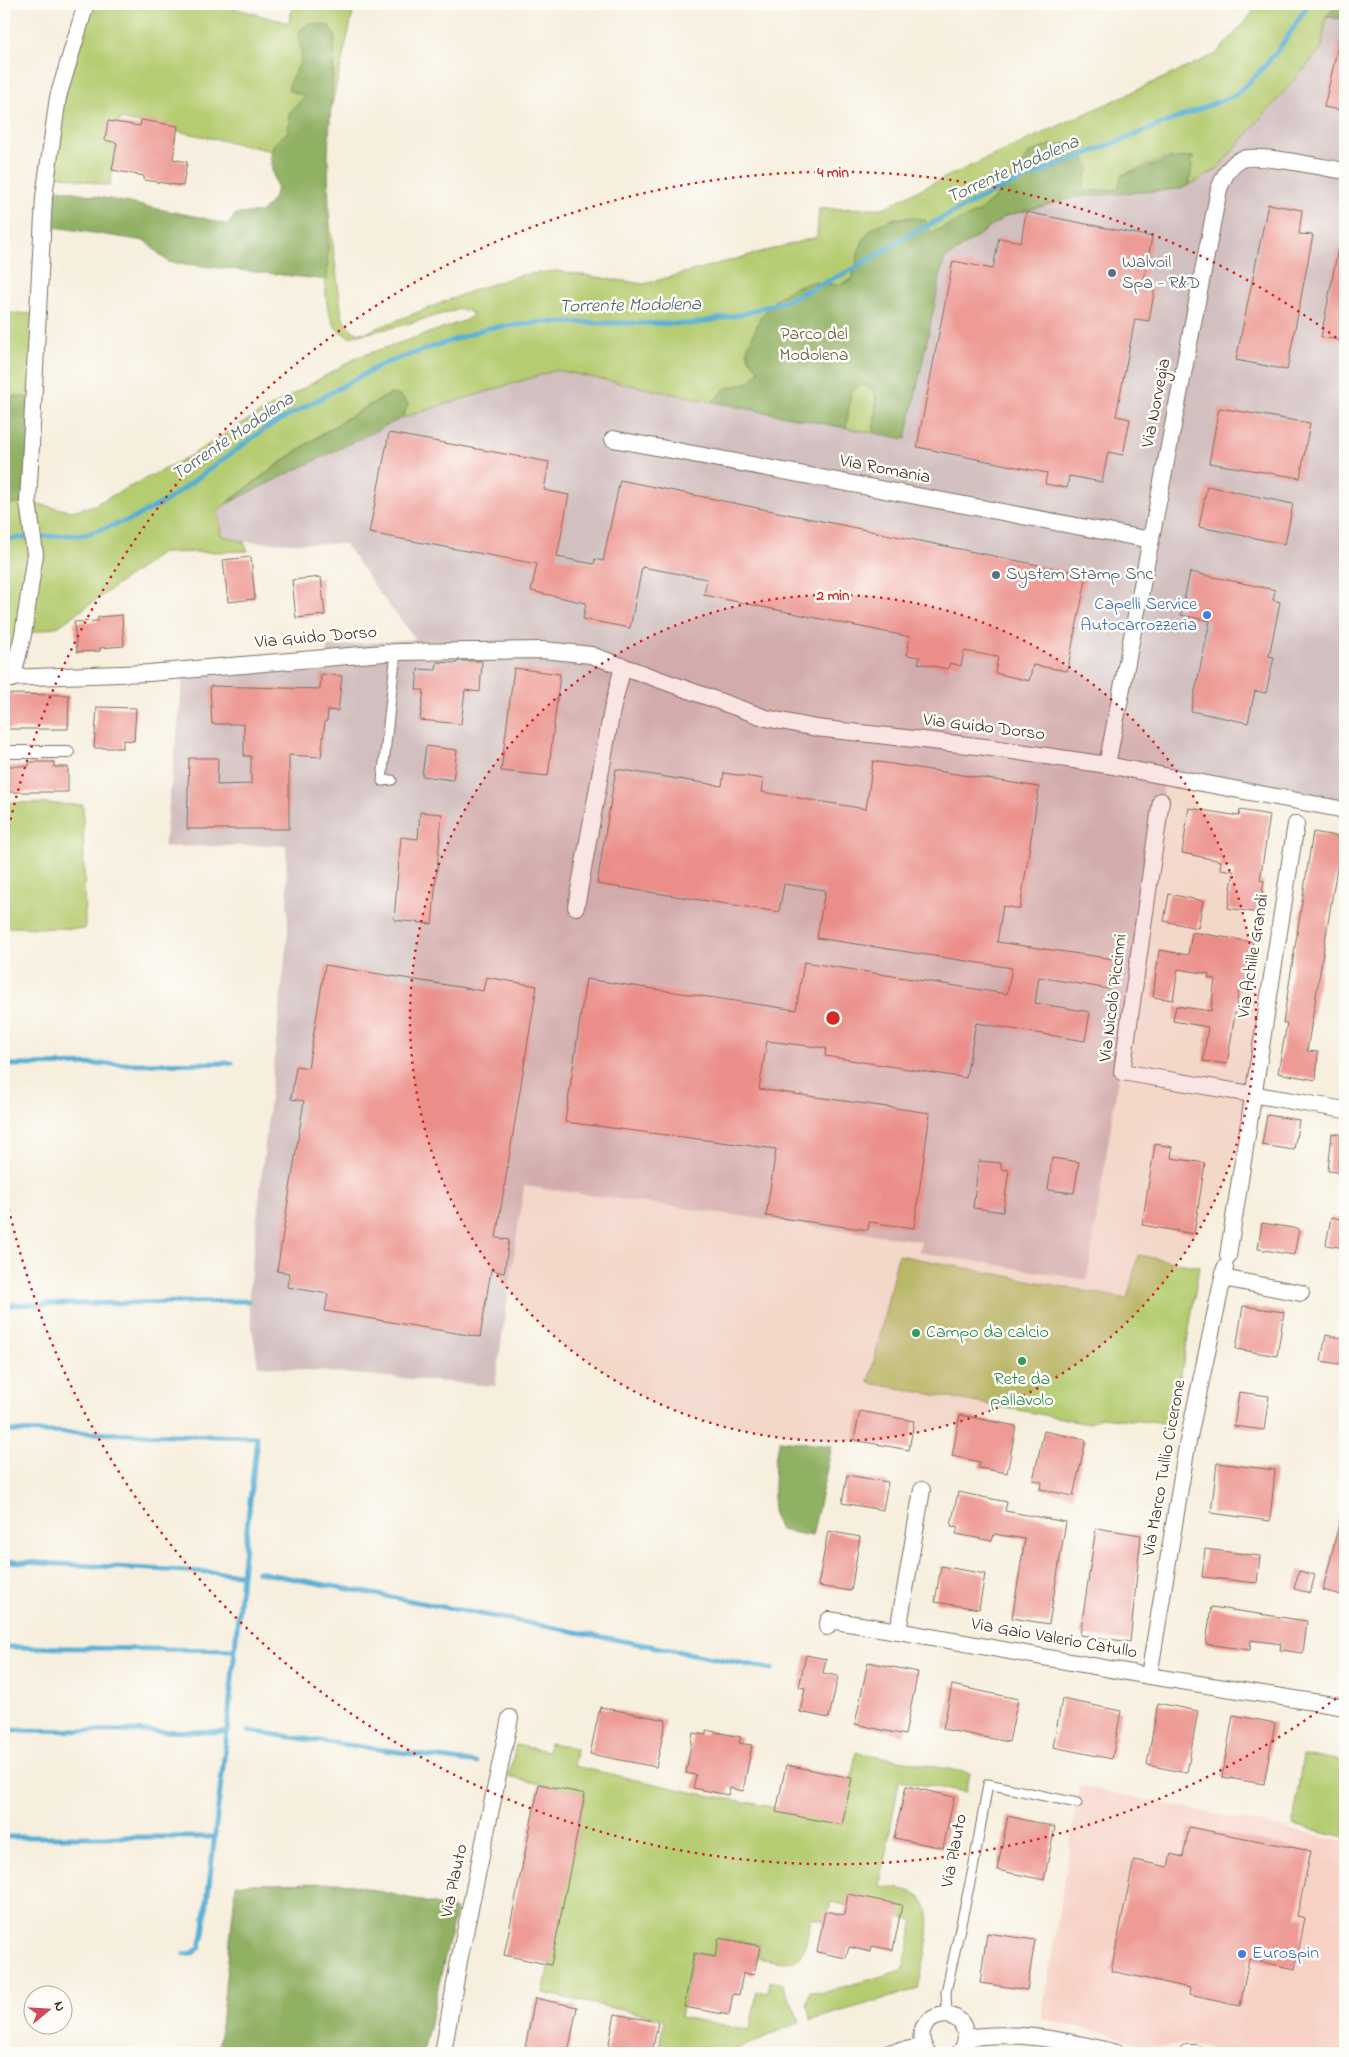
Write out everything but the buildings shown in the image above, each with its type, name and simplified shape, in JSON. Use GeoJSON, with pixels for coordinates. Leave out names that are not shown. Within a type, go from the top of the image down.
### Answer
{"type":"FeatureCollection","features":[{"type":"Feature","properties":{"kind":"street","name":"Via Guido Dorso"},"geometry":{"type":"LineString","coordinates":[[86,4],[58,97],[44,197],[28,502],[34,554],[23,635],[8,678],[149,673],[313,657],[396,652],[544,650],[591,655],[766,718],[816,728],[985,747],[1106,765],[1345,810]]}},
{"type":"Feature","properties":{"kind":"street","name":"Via Norvegia"},"geometry":{"type":"LineString","coordinates":[[1106,765],[1219,189],[1227,171],[1242,159],[1258,158],[1345,171]]}},
{"type":"Feature","properties":{"kind":"street","name":"Via Romania"},"geometry":{"type":"LineString","coordinates":[[613,439],[1151,540]]}},
{"type":"Feature","properties":{"kind":"street"},"geometry":{"type":"LineString","coordinates":[[576,907],[612,710],[623,666]]}},
{"type":"Feature","properties":{"kind":"street"},"geometry":{"type":"LineString","coordinates":[[4,752],[68,752]]}},
{"type":"Feature","properties":{"kind":"street","name":"Via Nicolò Piccinni"},"geometry":{"type":"LineString","coordinates":[[1161,801],[1122,1072],[1345,1110]]}},
{"type":"Feature","properties":{"kind":"street","name":"Via Achille Grandi"},"geometry":{"type":"LineString","coordinates":[[1252,1094],[1296,824]]}},
{"type":"Feature","properties":{"kind":"street"},"geometry":{"type":"LineString","coordinates":[[1252,1094],[1225,1267],[1302,1293]]}},
{"type":"Feature","properties":{"kind":"street","name":"Via Marco Tullio Cicerone"},"geometry":{"type":"LineString","coordinates":[[1149,1676],[1187,1446],[1225,1267]]}},
{"type":"Feature","properties":{"kind":"street"},"geometry":{"type":"LineString","coordinates":[[898,1631],[922,1490]]}},
{"type":"Feature","properties":{"kind":"street","name":"Via Gaio Valerio Catullo"},"geometry":{"type":"LineString","coordinates":[[827,1627],[829,1620],[1149,1676],[1345,1706]]}},
{"type":"Feature","properties":{"kind":"street","name":"Via Plauto"},"geometry":{"type":"LineString","coordinates":[[443,2053],[458,1961],[510,1718]]}},
{"type":"Feature","properties":{"kind":"street"},"geometry":{"type":"LineString","coordinates":[[887,2053],[926,2050],[922,2033],[924,2026],[936,2016],[947,2015],[960,2022],[966,2038],[964,2046],[958,2053]]}},
{"type":"Feature","properties":{"kind":"street"},"geometry":{"type":"LineString","coordinates":[[966,2038],[991,2034],[1059,2042],[1116,2053]]}},
{"type":"Feature","properties":{"kind":"street"},"geometry":{"type":"LineString","coordinates":[[1187,2053],[1195,2053]]}},
{"type":"Feature","properties":{"kind":"lane"},"geometry":{"type":"LineString","coordinates":[[392,780],[382,781],[396,652]]}},
{"type":"Feature","properties":{"kind":"lane","name":"Via Plauto"},"geometry":{"type":"LineString","coordinates":[[947,2015],[946,1992],[973,1869],[988,1784],[1078,1803]]}},
{"type":"Feature","properties":{"kind":"shaded area"},"geometry":{"type":"Polygon","coordinates":[[[1326,17],[1345,19],[1345,802],[1165,776],[1087,1280],[919,1252],[921,1241],[524,1186],[495,1386],[258,1366],[248,1301],[288,931],[286,845],[164,847],[184,670],[327,656],[327,647],[416,639],[380,594],[345,544],[244,542],[221,535],[218,510],[226,504],[402,418],[556,370],[906,439],[944,261],[1005,216],[1077,197],[1181,189],[1216,170],[1322,48],[1326,17]]]}},
{"type":"Feature","properties":{"kind":"shaded area"},"geometry":{"type":"Polygon","coordinates":[[[1080,1786],[1345,1841],[1345,2053],[1213,2053],[1207,2047],[1181,2044],[1162,2047],[1135,2043],[1107,2033],[1041,2019],[1080,1786]]]}},
{"type":"Feature","properties":{"kind":"green space"},"geometry":{"type":"Polygon","coordinates":[[[86,4],[218,4],[289,23],[293,4],[355,4],[331,109],[335,36],[329,26],[310,23],[298,35],[302,52],[301,60],[289,80],[305,96],[289,114],[288,132],[273,145],[272,151],[120,119],[110,186],[47,173],[86,4]]]}},
{"type":"Feature","properties":{"kind":"green space","name":"Parco del Modolena"},"geometry":{"type":"Polygon","coordinates":[[[1258,4],[1338,4],[1326,17],[1322,48],[1216,170],[1189,185],[1193,157],[1163,159],[1122,175],[1118,189],[1073,193],[1030,153],[995,198],[979,212],[931,234],[913,217],[890,219],[863,240],[852,279],[838,285],[813,282],[749,358],[760,371],[749,382],[725,389],[713,402],[556,370],[402,418],[408,403],[391,394],[323,433],[218,510],[221,535],[244,542],[248,551],[162,553],[59,626],[23,635],[4,678],[4,505],[28,502],[71,511],[92,506],[190,456],[241,424],[358,357],[464,321],[474,315],[459,309],[400,326],[349,337],[340,332],[330,317],[327,304],[325,273],[329,215],[342,317],[354,332],[365,333],[474,290],[520,275],[556,271],[644,284],[817,237],[819,209],[883,208],[931,184],[1216,54],[1247,20],[1258,4]]]}},
{"type":"Feature","properties":{"kind":"green space"},"geometry":{"type":"Polygon","coordinates":[[[1337,4],[1345,4],[1345,19],[1326,17],[1337,4]]]}},
{"type":"Feature","properties":{"kind":"green space"},"geometry":{"type":"Polygon","coordinates":[[[310,23],[329,26],[335,36],[328,155],[327,280],[168,262],[145,241],[42,225],[44,197],[60,189],[203,218],[228,225],[236,214],[262,212],[274,197],[276,191],[271,159],[273,145],[288,132],[289,114],[305,96],[288,90],[298,68],[302,53],[298,39],[299,34],[310,23]]]}},
{"type":"Feature","properties":{"kind":"green space","name":"Parco del Modolena"},"geometry":{"type":"Polygon","coordinates":[[[1067,144],[1081,149],[1089,168],[1083,187],[1074,193],[1118,189],[1122,175],[1183,157],[1193,157],[1189,185],[1181,189],[1077,197],[1006,216],[944,260],[906,439],[874,433],[876,397],[874,391],[861,384],[851,391],[846,428],[713,402],[725,389],[749,382],[759,371],[749,358],[747,350],[760,318],[776,299],[795,287],[813,282],[838,285],[852,280],[863,241],[874,228],[890,220],[908,218],[925,220],[931,233],[979,212],[995,198],[1030,153],[1050,145],[1067,144]]]}},
{"type":"Feature","properties":{"kind":"green space"},"geometry":{"type":"Polygon","coordinates":[[[4,313],[38,314],[34,400],[19,396],[4,398],[4,313]]]}},
{"type":"Feature","properties":{"kind":"green space"},"geometry":{"type":"Polygon","coordinates":[[[861,384],[872,388],[876,394],[874,433],[846,428],[851,391],[861,384]]]}},
{"type":"Feature","properties":{"kind":"green space"},"geometry":{"type":"Polygon","coordinates":[[[391,394],[401,396],[408,404],[402,418],[226,504],[327,431],[391,394]]]}},
{"type":"Feature","properties":{"kind":"green space"},"geometry":{"type":"Polygon","coordinates":[[[19,396],[34,400],[28,502],[4,505],[4,398],[19,396]]]}},
{"type":"Feature","properties":{"kind":"green space"},"geometry":{"type":"Polygon","coordinates":[[[4,802],[83,805],[85,929],[4,927],[4,802]]]}},
{"type":"Feature","properties":{"kind":"green space"},"geometry":{"type":"Polygon","coordinates":[[[898,1255],[1127,1299],[1138,1255],[1199,1267],[1185,1355],[1169,1424],[1101,1417],[1089,1423],[869,1383],[898,1255]]]}},
{"type":"Feature","properties":{"kind":"green space"},"geometry":{"type":"Polygon","coordinates":[[[780,1440],[832,1446],[812,1536],[780,1530],[773,1514],[775,1458],[780,1440]]]}},
{"type":"Feature","properties":{"kind":"green space"},"geometry":{"type":"Polygon","coordinates":[[[550,1743],[576,1748],[574,1766],[691,1792],[844,1820],[856,1752],[970,1773],[966,1792],[899,1781],[880,1886],[912,1892],[921,1898],[926,1906],[929,1928],[918,1989],[811,2020],[807,2005],[810,1991],[822,1993],[903,1970],[914,1920],[831,1902],[826,1921],[811,1918],[803,1952],[799,1958],[793,1961],[773,1961],[758,1958],[760,1945],[719,1938],[716,1957],[693,1953],[681,2017],[750,2030],[757,1991],[768,1993],[770,1981],[783,1984],[800,2022],[728,2053],[658,2053],[664,2019],[543,1993],[585,1794],[509,1777],[516,1745],[547,1751],[550,1743]]]}},
{"type":"Feature","properties":{"kind":"green space"},"geometry":{"type":"Polygon","coordinates":[[[1303,1755],[1345,1761],[1345,1837],[1293,1825],[1303,1755]]]}},
{"type":"Feature","properties":{"kind":"green space"},"geometry":{"type":"Polygon","coordinates":[[[344,1883],[456,1909],[423,2053],[218,2053],[236,1884],[344,1883]]]}},
{"type":"Feature","properties":{"kind":"waterway","name":"Torrente Modolena"},"geometry":{"type":"LineString","coordinates":[[4,539],[87,534],[132,519],[166,501],[266,428],[383,364],[488,328],[545,322],[692,324],[743,314],[789,299],[852,270],[909,235],[999,189],[1235,95],[1247,85],[1276,53],[1308,4]]}},
{"type":"Feature","properties":{"kind":"waterway"},"geometry":{"type":"LineString","coordinates":[[4,1065],[232,1063]]}},
{"type":"Feature","properties":{"kind":"waterway"},"geometry":{"type":"LineString","coordinates":[[4,1305],[248,1301]]}},
{"type":"Feature","properties":{"kind":"waterway"},"geometry":{"type":"LineString","coordinates":[[4,1431],[257,1437],[242,1574]]}},
{"type":"Feature","properties":{"kind":"waterway"},"geometry":{"type":"LineString","coordinates":[[4,1561],[242,1574],[227,1732],[203,1935],[200,1947],[193,1953],[184,1954]]}},
{"type":"Feature","properties":{"kind":"waterway"},"geometry":{"type":"LineString","coordinates":[[258,1572],[772,1669]]}},
{"type":"Feature","properties":{"kind":"waterway"},"geometry":{"type":"LineString","coordinates":[[4,1647],[235,1650]]}},
{"type":"Feature","properties":{"kind":"waterway"},"geometry":{"type":"LineString","coordinates":[[4,1730],[227,1732]]}},
{"type":"Feature","properties":{"kind":"waterway"},"geometry":{"type":"LineString","coordinates":[[248,1731],[477,1763]]}},
{"type":"Feature","properties":{"kind":"waterway"},"geometry":{"type":"LineString","coordinates":[[4,1837],[215,1837]]}},
{"type":"Feature","properties":{"kind":"place","name":"Walvoil Spa - R&D"},"geometry":{"type":"Point","coordinates":[1112,273]}},
{"type":"Feature","properties":{"kind":"place","name":"System Stamp Snc"},"geometry":{"type":"Point","coordinates":[996,575]}},
{"type":"Feature","properties":{"kind":"place","name":"Capelli Service Autocarrozzeria"},"geometry":{"type":"Point","coordinates":[1207,615]}},
{"type":"Feature","properties":{"kind":"place","name":"Campo da calcio"},"geometry":{"type":"Point","coordinates":[916,1333]}},
{"type":"Feature","properties":{"kind":"place","name":"Rete da pallavolo"},"geometry":{"type":"Point","coordinates":[1022,1361]}},
{"type":"Feature","properties":{"kind":"place","name":"Eurospin"},"geometry":{"type":"Point","coordinates":[1242,1954]}}]}
